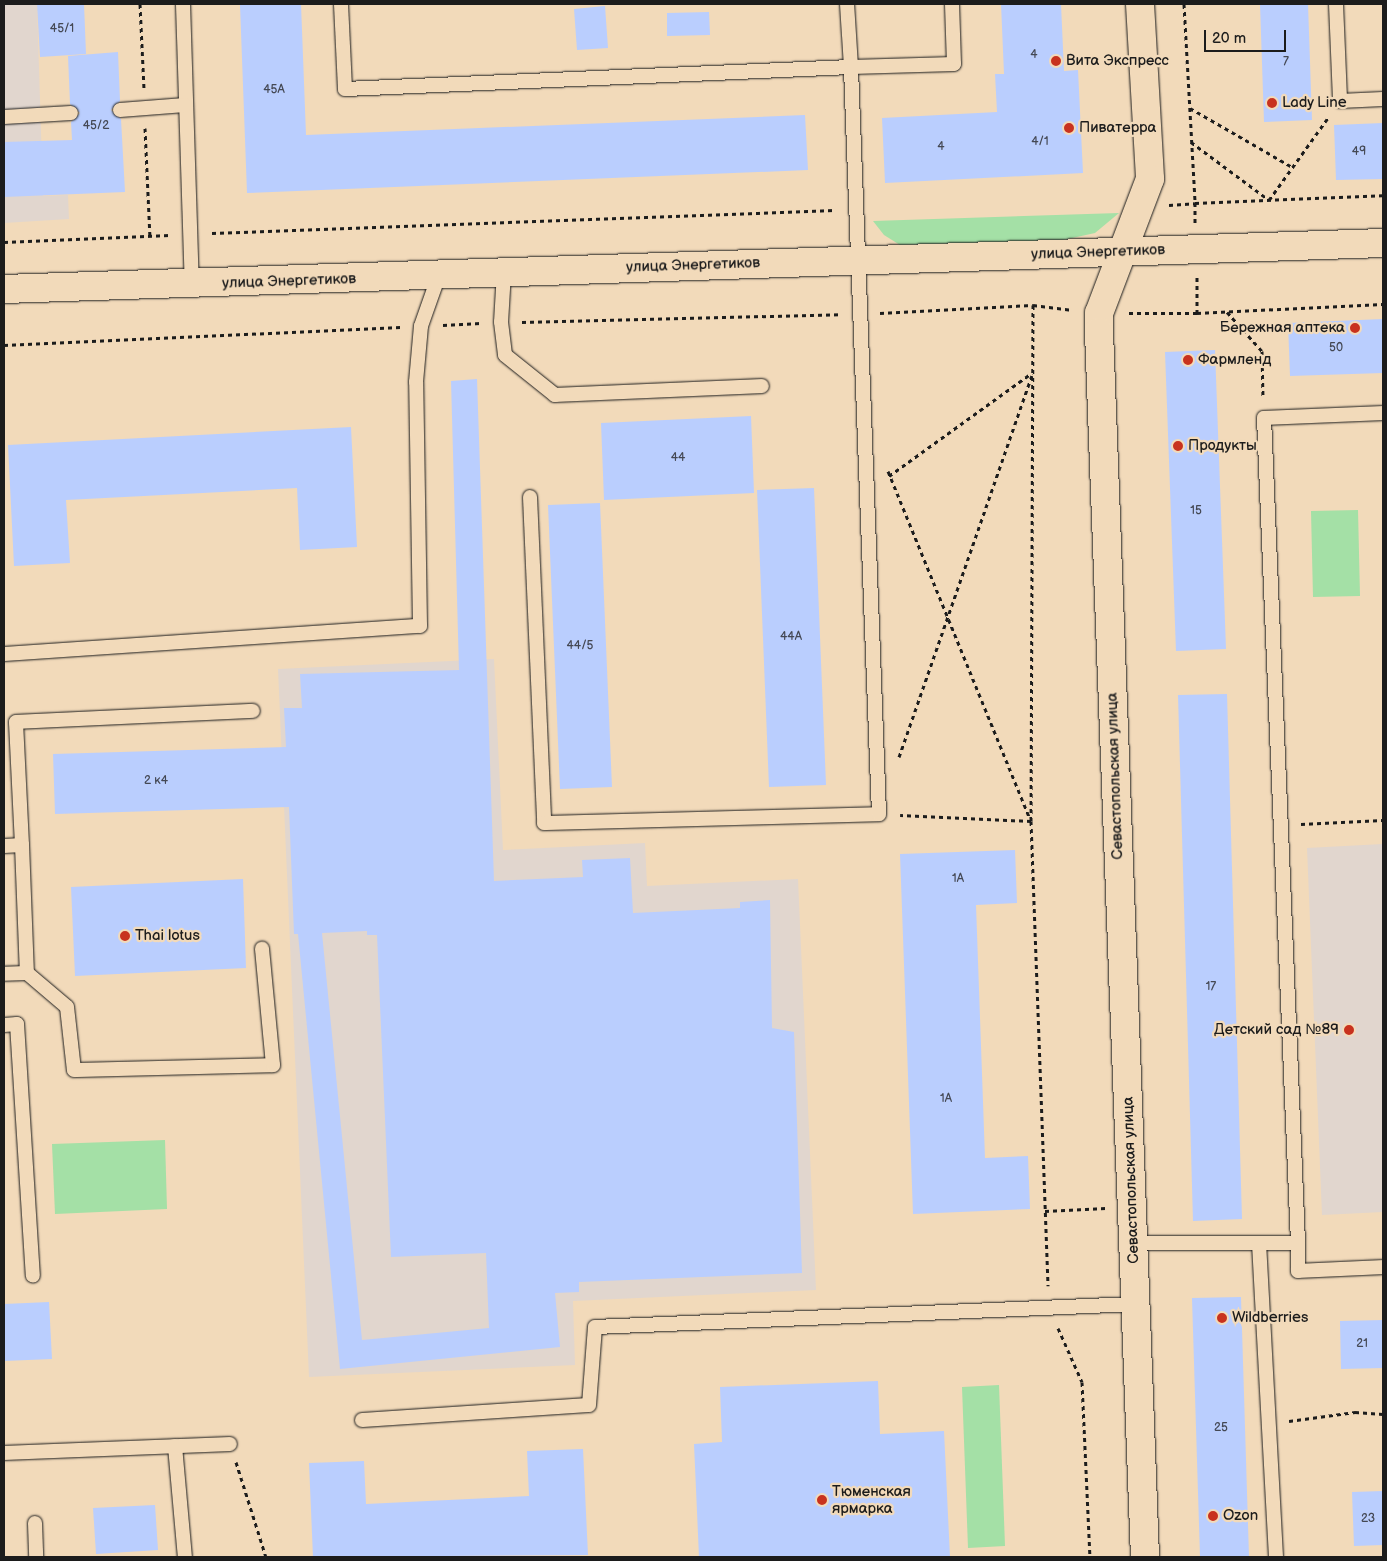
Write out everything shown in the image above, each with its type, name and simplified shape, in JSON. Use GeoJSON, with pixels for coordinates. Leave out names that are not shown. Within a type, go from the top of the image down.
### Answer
{"type":"FeatureCollection","features":[{"type":"Feature","properties":{"kind":"street","name":"Севастопольская улица"},"geometry":{"type":"LineString","coordinates":[[1140,4],[1150,178],[1126,251],[1099,313],[1145,1557]]}},
{"type":"Feature","properties":{"kind":"street","name":"улица Энергетиков"},"geometry":{"type":"LineString","coordinates":[[4,289],[192,284],[858,259],[1383,243]]}},
{"type":"Feature","properties":{"kind":"lane"},"geometry":{"type":"LineString","coordinates":[[183,4],[192,284]]}},
{"type":"Feature","properties":{"kind":"lane"},"geometry":{"type":"LineString","coordinates":[[341,4],[345,89],[954,64],[952,4]]}},
{"type":"Feature","properties":{"kind":"lane"},"geometry":{"type":"LineString","coordinates":[[530,497],[544,823],[879,814],[862,314],[847,4]]}},
{"type":"Feature","properties":{"kind":"lane"},"geometry":{"type":"LineString","coordinates":[[1336,4],[1340,101],[1383,99]]}},
{"type":"Feature","properties":{"kind":"lane"},"geometry":{"type":"LineString","coordinates":[[120,110],[185,105]]}},
{"type":"Feature","properties":{"kind":"lane"},"geometry":{"type":"LineString","coordinates":[[4,117],[71,113]]}},
{"type":"Feature","properties":{"kind":"lane"},"geometry":{"type":"LineString","coordinates":[[504,272],[501,322],[505,355],[555,395],[762,386]]}},
{"type":"Feature","properties":{"kind":"lane"},"geometry":{"type":"LineString","coordinates":[[4,654],[420,626],[416,382],[422,326],[439,275]]}},
{"type":"Feature","properties":{"kind":"lane"},"geometry":{"type":"LineString","coordinates":[[1383,413],[1264,418],[1298,1271],[1383,1267]]}},
{"type":"Feature","properties":{"kind":"lane"},"geometry":{"type":"LineString","coordinates":[[27,973],[16,722],[253,711]]}},
{"type":"Feature","properties":{"kind":"lane"},"geometry":{"type":"LineString","coordinates":[[4,846],[22,845]]}},
{"type":"Feature","properties":{"kind":"lane"},"geometry":{"type":"LineString","coordinates":[[4,974],[27,973],[67,1007],[74,1070],[273,1065],[262,949]]}},
{"type":"Feature","properties":{"kind":"lane"},"geometry":{"type":"LineString","coordinates":[[4,1025],[17,1024],[33,1275]]}},
{"type":"Feature","properties":{"kind":"lane"},"geometry":{"type":"LineString","coordinates":[[1133,1243],[1298,1243]]}},
{"type":"Feature","properties":{"kind":"lane"},"geometry":{"type":"LineString","coordinates":[[1259,1243],[1276,1557]]}},
{"type":"Feature","properties":{"kind":"lane"},"geometry":{"type":"LineString","coordinates":[[362,1420],[589,1405],[594,1327],[1135,1304]]}},
{"type":"Feature","properties":{"kind":"lane"},"geometry":{"type":"LineString","coordinates":[[4,1453],[230,1444]]}},
{"type":"Feature","properties":{"kind":"lane"},"geometry":{"type":"LineString","coordinates":[[175,1446],[184,1557]]}},
{"type":"Feature","properties":{"kind":"lane"},"geometry":{"type":"LineString","coordinates":[[35,1523],[36,1557]]}},
{"type":"Feature","properties":{"kind":"path"},"geometry":{"type":"LineString","coordinates":[[1184,4],[1195,203],[1197,313]]}},
{"type":"Feature","properties":{"kind":"path"},"geometry":{"type":"LineString","coordinates":[[1269,200],[1340,101]]}},
{"type":"Feature","properties":{"kind":"path"},"geometry":{"type":"LineString","coordinates":[[1190,108],[1292,167]]}},
{"type":"Feature","properties":{"kind":"path"},"geometry":{"type":"LineString","coordinates":[[1191,142],[1269,200]]}},
{"type":"Feature","properties":{"kind":"path"},"geometry":{"type":"LineString","coordinates":[[1141,206],[1383,194]]}},
{"type":"Feature","properties":{"kind":"path"},"geometry":{"type":"LineString","coordinates":[[4,242],[856,209]]}},
{"type":"Feature","properties":{"kind":"path"},"geometry":{"type":"LineString","coordinates":[[4,345],[501,322],[862,314],[1033,305],[1099,313],[1197,313],[1383,304]]}},
{"type":"Feature","properties":{"kind":"path"},"geometry":{"type":"LineString","coordinates":[[1033,305],[1031,821],[1049,1308],[1082,1382],[1090,1557]]}},
{"type":"Feature","properties":{"kind":"path"},"geometry":{"type":"LineString","coordinates":[[1227,312],[1262,351],[1264,418]]}},
{"type":"Feature","properties":{"kind":"path"},"geometry":{"type":"LineString","coordinates":[[868,490],[1033,373]]}},
{"type":"Feature","properties":{"kind":"path"},"geometry":{"type":"LineString","coordinates":[[898,759],[1033,373]]}},
{"type":"Feature","properties":{"kind":"path"},"geometry":{"type":"LineString","coordinates":[[886,466],[946,621],[1031,821]]}},
{"type":"Feature","properties":{"kind":"path"},"geometry":{"type":"LineString","coordinates":[[879,814],[1031,821]]}},
{"type":"Feature","properties":{"kind":"path"},"geometry":{"type":"LineString","coordinates":[[1281,825],[1383,820]]}},
{"type":"Feature","properties":{"kind":"path"},"geometry":{"type":"LineString","coordinates":[[1045,1211],[1132,1207]]}},
{"type":"Feature","properties":{"kind":"path"},"geometry":{"type":"LineString","coordinates":[[1269,1423],[1355,1412],[1383,1414]]}},
{"type":"Feature","properties":{"kind":"path"},"geometry":{"type":"LineString","coordinates":[[230,1444],[266,1557]]}},
{"type":"Feature","properties":{"kind":"shaded area"},"geometry":{"type":"Polygon","coordinates":[[[4,4],[37,4],[43,196],[68,195],[69,219],[4,223],[4,4]]]}},
{"type":"Feature","properties":{"kind":"shaded area"},"geometry":{"type":"Polygon","coordinates":[[[494,659],[503,850],[645,843],[647,886],[798,879],[816,1290],[573,1301],[575,1365],[309,1377],[278,669],[494,659]]]}},
{"type":"Feature","properties":{"kind":"shaded area","name":"Детский сад №89"},"geometry":{"type":"Polygon","coordinates":[[[1383,844],[1383,1212],[1322,1215],[1307,848],[1383,844]]]}},
{"type":"Feature","properties":{"kind":"green space"},"geometry":{"type":"Polygon","coordinates":[[[1119,213],[1095,233],[1063,240],[900,245],[884,235],[873,221],[1119,213]]]}},
{"type":"Feature","properties":{"kind":"green space"},"geometry":{"type":"Polygon","coordinates":[[[1358,510],[1360,596],[1313,597],[1311,511],[1358,510]]]}},
{"type":"Feature","properties":{"kind":"green space"},"geometry":{"type":"Polygon","coordinates":[[[165,1140],[167,1209],[55,1214],[52,1144],[165,1140]]]}},
{"type":"Feature","properties":{"kind":"green space"},"geometry":{"type":"Polygon","coordinates":[[[999,1385],[1005,1546],[968,1548],[962,1387],[999,1385]]]}},
{"type":"Feature","properties":{"kind":"building"},"geometry":{"type":"Polygon","coordinates":[[[37,4],[84,4],[86,54],[40,57],[37,4]]]}},
{"type":"Feature","properties":{"kind":"building"},"geometry":{"type":"Polygon","coordinates":[[[301,4],[306,135],[805,115],[808,170],[247,193],[240,5],[301,4]]]}},
{"type":"Feature","properties":{"kind":"building"},"geometry":{"type":"Polygon","coordinates":[[[1001,4],[1061,4],[1064,71],[1078,70],[1083,173],[885,183],[882,118],[997,112],[995,74],[1004,74],[1001,4]]]}},
{"type":"Feature","properties":{"kind":"building"},"geometry":{"type":"Polygon","coordinates":[[[1260,4],[1308,4],[1312,120],[1264,122],[1260,4]]]}},
{"type":"Feature","properties":{"kind":"building"},"geometry":{"type":"Polygon","coordinates":[[[605,6],[608,48],[577,50],[574,9],[605,6]]]}},
{"type":"Feature","properties":{"kind":"building"},"geometry":{"type":"Polygon","coordinates":[[[709,12],[710,35],[667,36],[667,13],[709,12]]]}},
{"type":"Feature","properties":{"kind":"building"},"geometry":{"type":"Polygon","coordinates":[[[118,52],[120,101],[111,110],[121,119],[125,192],[4,197],[4,142],[72,140],[71,122],[80,113],[70,104],[68,56],[118,52]]]}},
{"type":"Feature","properties":{"kind":"building"},"geometry":{"type":"Polygon","coordinates":[[[1383,123],[1383,179],[1336,180],[1334,125],[1383,123]]]}},
{"type":"Feature","properties":{"kind":"building"},"geometry":{"type":"Polygon","coordinates":[[[1383,319],[1383,373],[1290,376],[1288,323],[1383,319]]]}},
{"type":"Feature","properties":{"kind":"building"},"geometry":{"type":"Polygon","coordinates":[[[1215,350],[1226,649],[1176,651],[1165,352],[1215,350]]]}},
{"type":"Feature","properties":{"kind":"building"},"geometry":{"type":"Polygon","coordinates":[[[477,379],[494,881],[583,877],[582,860],[630,858],[633,913],[740,908],[740,902],[770,900],[772,1028],[794,1032],[802,1273],[579,1282],[579,1292],[555,1293],[560,1347],[340,1369],[298,934],[294,934],[289,807],[55,814],[53,754],[286,747],[284,708],[302,708],[300,674],[459,670],[451,381],[477,379]],[[367,931],[322,933],[362,1340],[489,1328],[486,1253],[391,1257],[377,935],[367,935],[367,931]]]}},
{"type":"Feature","properties":{"kind":"building"},"geometry":{"type":"Polygon","coordinates":[[[751,416],[754,493],[604,500],[601,423],[751,416]]]}},
{"type":"Feature","properties":{"kind":"building"},"geometry":{"type":"Polygon","coordinates":[[[351,427],[357,547],[300,550],[297,488],[66,500],[70,563],[14,566],[8,445],[351,427]]]}},
{"type":"Feature","properties":{"kind":"building"},"geometry":{"type":"Polygon","coordinates":[[[814,488],[826,785],[769,787],[757,490],[814,488]]]}},
{"type":"Feature","properties":{"kind":"building"},"geometry":{"type":"Polygon","coordinates":[[[600,503],[612,787],[560,789],[548,505],[600,503]]]}},
{"type":"Feature","properties":{"kind":"building"},"geometry":{"type":"Polygon","coordinates":[[[1227,694],[1242,1219],[1193,1221],[1178,695],[1227,694]]]}},
{"type":"Feature","properties":{"kind":"building"},"geometry":{"type":"Polygon","coordinates":[[[1015,850],[1017,903],[976,905],[985,1158],[1028,1156],[1030,1209],[913,1214],[900,854],[1015,850]]]}},
{"type":"Feature","properties":{"kind":"building"},"geometry":{"type":"Polygon","coordinates":[[[243,879],[246,968],[75,976],[71,887],[243,879]]]}},
{"type":"Feature","properties":{"kind":"building"},"geometry":{"type":"Polygon","coordinates":[[[1241,1297],[1249,1557],[1200,1557],[1192,1298],[1241,1297]]]}},
{"type":"Feature","properties":{"kind":"building"},"geometry":{"type":"Polygon","coordinates":[[[49,1302],[52,1359],[4,1361],[4,1304],[49,1302]]]}},
{"type":"Feature","properties":{"kind":"building"},"geometry":{"type":"Polygon","coordinates":[[[1383,1320],[1383,1368],[1341,1369],[1340,1321],[1383,1320]]]}},
{"type":"Feature","properties":{"kind":"building","name":"Тюменская ярмарка"},"geometry":{"type":"Polygon","coordinates":[[[878,1381],[880,1434],[944,1431],[950,1557],[699,1557],[694,1444],[722,1442],[720,1387],[878,1381]]]}},
{"type":"Feature","properties":{"kind":"building"},"geometry":{"type":"Polygon","coordinates":[[[583,1449],[588,1555],[313,1557],[309,1463],[364,1461],[366,1504],[529,1496],[527,1451],[583,1449]]]}},
{"type":"Feature","properties":{"kind":"building"},"geometry":{"type":"Polygon","coordinates":[[[1383,1491],[1383,1545],[1354,1546],[1352,1492],[1383,1491]]]}},
{"type":"Feature","properties":{"kind":"building"},"geometry":{"type":"Polygon","coordinates":[[[155,1505],[158,1550],[96,1554],[93,1508],[155,1505]]]}},
{"type":"Feature","properties":{"kind":"place","name":"Вита Экспресс"},"geometry":{"type":"Point","coordinates":[1056,61]}},
{"type":"Feature","properties":{"kind":"place","name":"Lady Line"},"geometry":{"type":"Point","coordinates":[1272,103]}},
{"type":"Feature","properties":{"kind":"place","name":"Пиватерра"},"geometry":{"type":"Point","coordinates":[1069,128]}},
{"type":"Feature","properties":{"kind":"place","name":"Бережная аптека"},"geometry":{"type":"Point","coordinates":[1355,328]}},
{"type":"Feature","properties":{"kind":"place","name":"Фармленд"},"geometry":{"type":"Point","coordinates":[1188,360]}},
{"type":"Feature","properties":{"kind":"place","name":"Продукты"},"geometry":{"type":"Point","coordinates":[1178,446]}},
{"type":"Feature","properties":{"kind":"place","name":"Thai lotus"},"geometry":{"type":"Point","coordinates":[125,936]}},
{"type":"Feature","properties":{"kind":"place","name":"Детский сад №89"},"geometry":{"type":"Point","coordinates":[1349,1030]}},
{"type":"Feature","properties":{"kind":"place","name":"Wildberries"},"geometry":{"type":"Point","coordinates":[1222,1318]}},
{"type":"Feature","properties":{"kind":"place","name":"Тюменская ярмарка"},"geometry":{"type":"Point","coordinates":[822,1500]}},
{"type":"Feature","properties":{"kind":"place","name":"Ozon"},"geometry":{"type":"Point","coordinates":[1213,1516]}}]}
